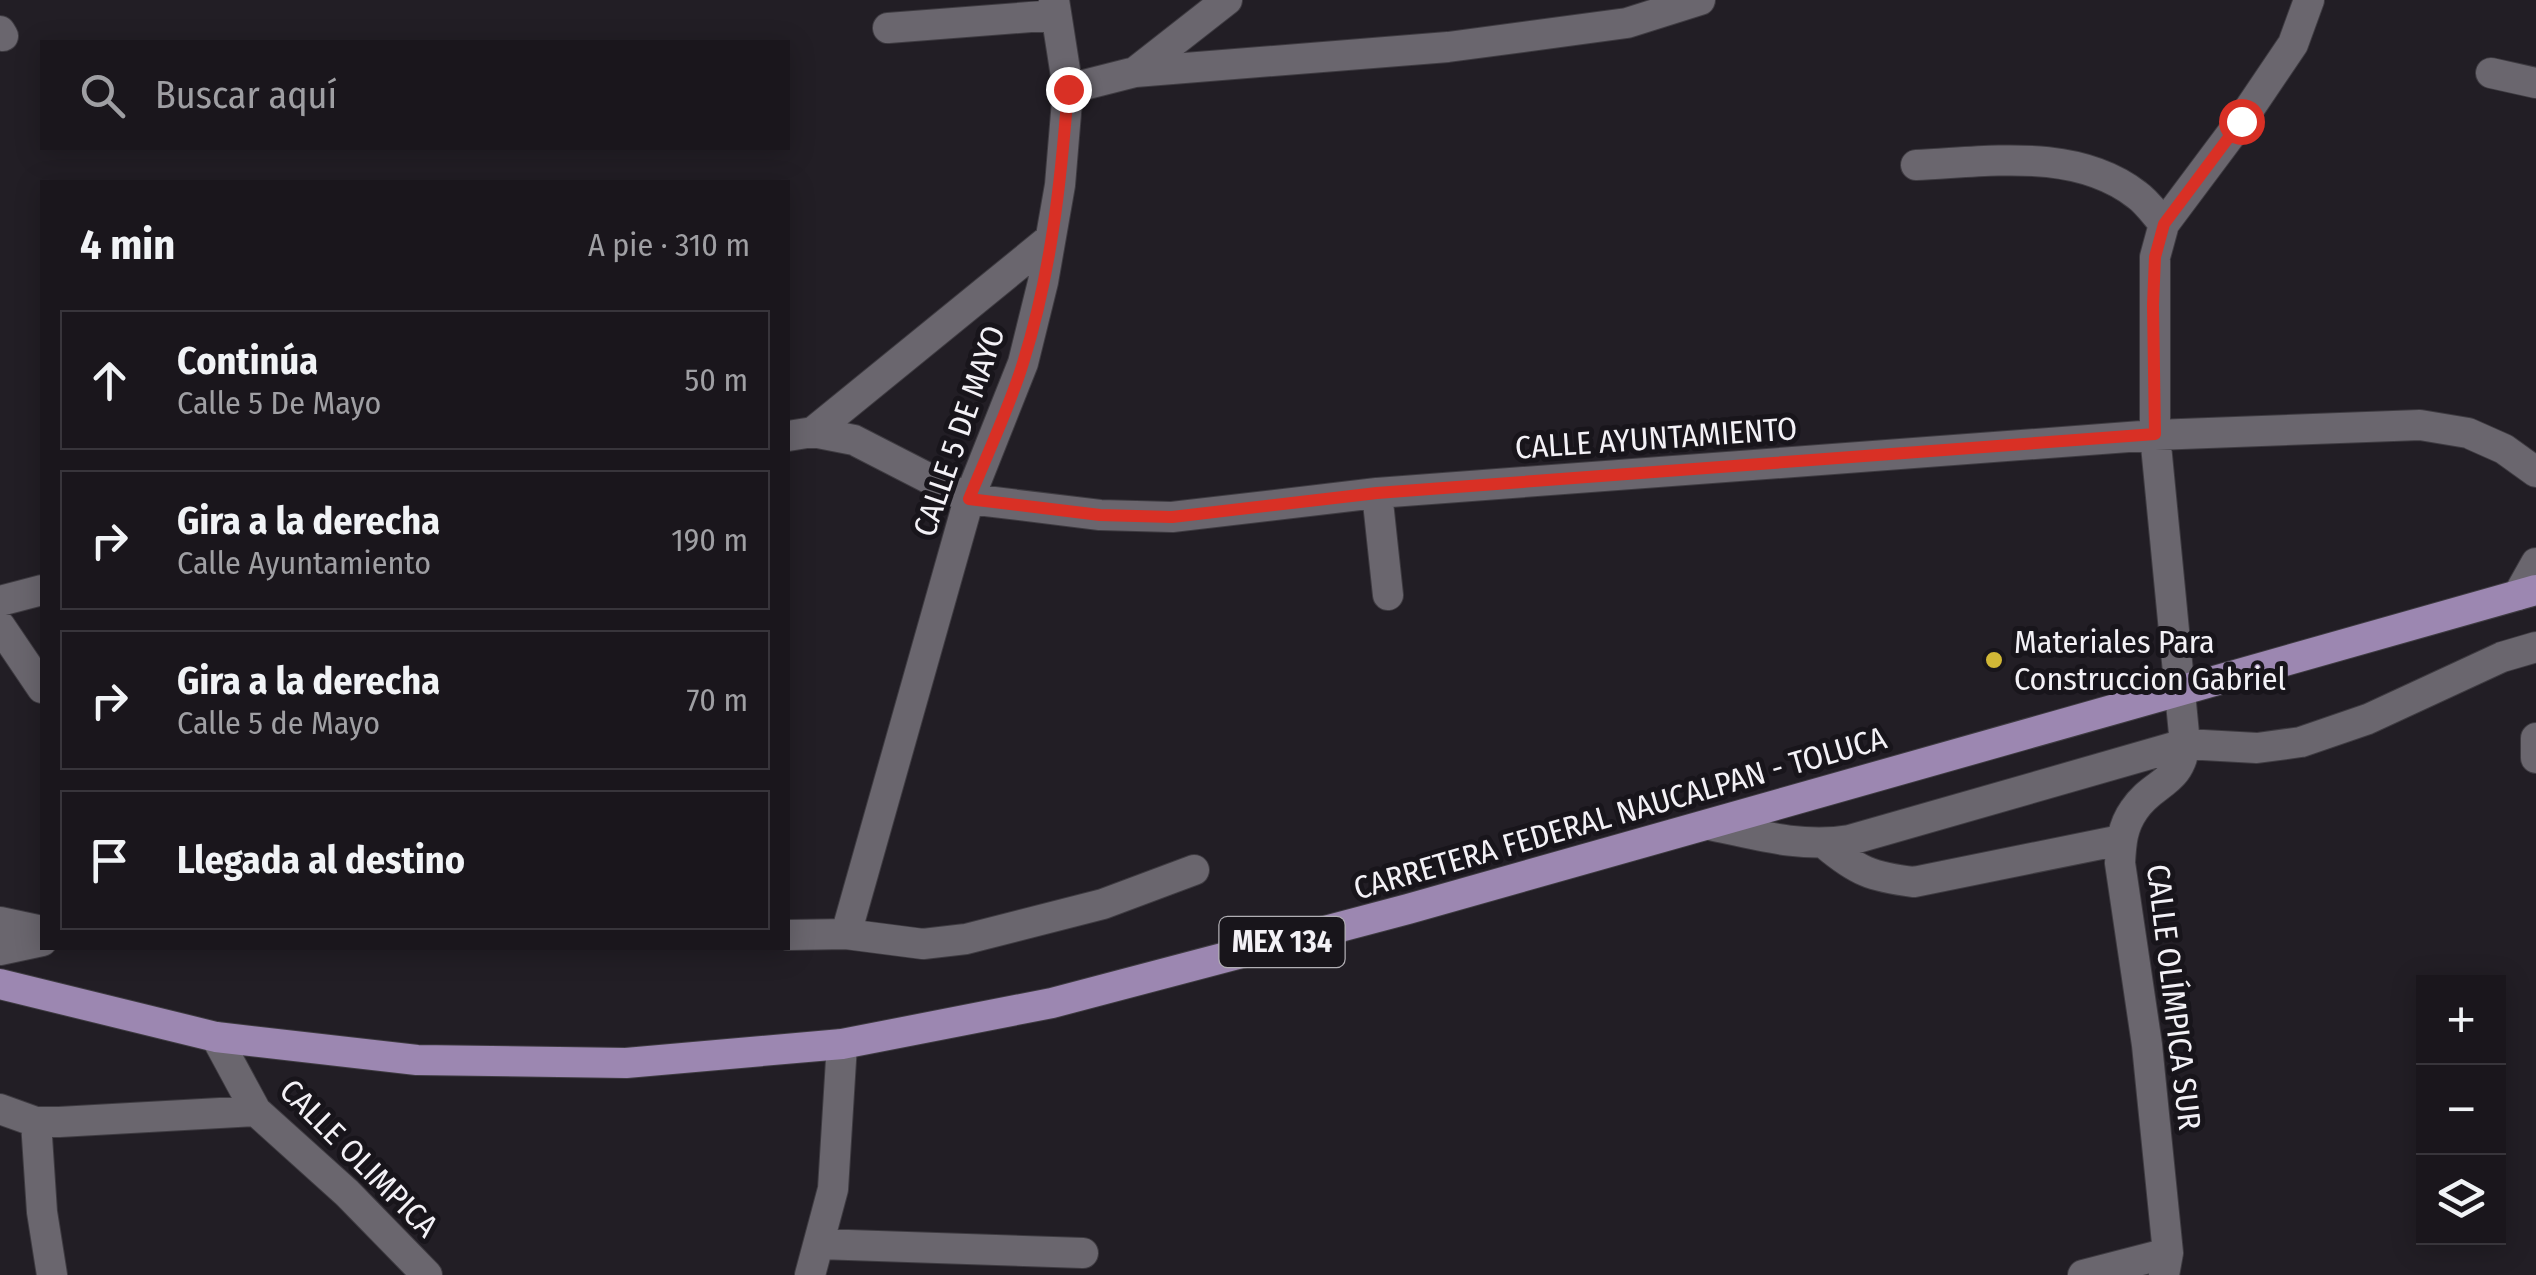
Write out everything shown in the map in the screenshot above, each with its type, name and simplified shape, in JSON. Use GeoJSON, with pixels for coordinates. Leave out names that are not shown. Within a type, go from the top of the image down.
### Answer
{"type":"FeatureCollection","features":[{"type":"Feature","properties":{"kind":"main road","name":"CARRETERA FEDERAL NAUCALPAN - TOLUCA"},"geometry":{"type":"LineString","coordinates":[[0,984],[216,1037],[417,1060],[626,1062],[842,1044],[1052,1003],[1408,910],[2527,593]]}},
{"type":"Feature","properties":{"kind":"street"},"geometry":{"type":"LineString","coordinates":[[1135,72],[1227,0]]}},
{"type":"Feature","properties":{"kind":"street"},"geometry":{"type":"LineString","coordinates":[[1068,89],[1135,72],[1448,47],[1627,23],[1700,0]]}},
{"type":"Feature","properties":{"kind":"street"},"geometry":{"type":"LineString","coordinates":[[2185,744],[2155,434],[2155,257],[2164,224],[2241,121],[2292,44],[2308,0]]}},
{"type":"Feature","properties":{"kind":"street"},"geometry":{"type":"LineString","coordinates":[[888,28],[1055,8]]}},
{"type":"Feature","properties":{"kind":"street","name":"CALLE 5 DE MAYO"},"geometry":{"type":"LineString","coordinates":[[846,934],[969,499],[1023,364],[1060,186],[1068,89],[1055,8]]}},
{"type":"Feature","properties":{"kind":"street"},"geometry":{"type":"LineString","coordinates":[[2491,73],[2536,83]]}},
{"type":"Feature","properties":{"kind":"street"},"geometry":{"type":"LineString","coordinates":[[1916,166],[2016,160],[2061,163],[2106,175],[2139,196],[2164,224]]}},
{"type":"Feature","properties":{"kind":"street"},"geometry":{"type":"LineString","coordinates":[[800,434],[1050,239]]}},
{"type":"Feature","properties":{"kind":"street","name":"CALLE AYUNTAMIENTO"},"geometry":{"type":"LineString","coordinates":[[800,434],[854,440],[969,499],[1100,515],[1172,517],[1377,493],[2155,434],[2420,425],[2468,433],[2504,449],[2536,472]]}},
{"type":"Feature","properties":{"kind":"street"},"geometry":{"type":"LineString","coordinates":[[1377,493],[1388,595]]}},
{"type":"Feature","properties":{"kind":"street"},"geometry":{"type":"LineString","coordinates":[[2527,593],[2536,563]]}},
{"type":"Feature","properties":{"kind":"street"},"geometry":{"type":"LineString","coordinates":[[0,601],[40,591]]}},
{"type":"Feature","properties":{"kind":"street"},"geometry":{"type":"LineString","coordinates":[[0,626],[40,685]]}},
{"type":"Feature","properties":{"kind":"street"},"geometry":{"type":"LineString","coordinates":[[1710,826],[1799,843],[1850,840],[2185,744],[2258,748],[2301,742],[2368,719],[2502,658],[2536,647]]}},
{"type":"Feature","properties":{"kind":"street"},"geometry":{"type":"LineString","coordinates":[[2536,738],[2536,758]]}},
{"type":"Feature","properties":{"kind":"street","name":"CALLE OLÍMPICA SUR"},"geometry":{"type":"LineString","coordinates":[[2166,1264],[2147,1045],[2125,907],[2121,840],[2135,807],[2174,776],[2183,761],[2185,744]]}},
{"type":"Feature","properties":{"kind":"street"},"geometry":{"type":"LineString","coordinates":[[1825,844],[1855,869],[1880,878],[1914,882],[2121,840]]}},
{"type":"Feature","properties":{"kind":"street"},"geometry":{"type":"LineString","coordinates":[[790,935],[846,934],[923,944],[966,940],[1103,904],[1194,870]]}},
{"type":"Feature","properties":{"kind":"street"},"geometry":{"type":"LineString","coordinates":[[0,922],[40,931]]}},
{"type":"Feature","properties":{"kind":"street"},"geometry":{"type":"LineString","coordinates":[[0,950],[40,942]]}},
{"type":"Feature","properties":{"kind":"street","name":"CALLE OLIMPICA"},"geometry":{"type":"LineString","coordinates":[[216,1037],[256,1111],[347,1193],[426,1275]]}},
{"type":"Feature","properties":{"kind":"street"},"geometry":{"type":"LineString","coordinates":[[810,1275],[833,1189],[842,1044]]}},
{"type":"Feature","properties":{"kind":"street"},"geometry":{"type":"LineString","coordinates":[[0,1110],[36,1122],[256,1111]]}},
{"type":"Feature","properties":{"kind":"street"},"geometry":{"type":"LineString","coordinates":[[36,1122],[42,1212],[52,1275]]}},
{"type":"Feature","properties":{"kind":"street"},"geometry":{"type":"LineString","coordinates":[[819,1244],[1083,1253]]}},
{"type":"Feature","properties":{"kind":"street"},"geometry":{"type":"LineString","coordinates":[[2084,1275],[2166,1264]]}},
{"type":"Feature","properties":{"kind":"place","name":"Materiales Para Construccion Gabriel"},"geometry":{"type":"Point","coordinates":[1994,660]}},
{"type":"Feature","properties":{"kind":"route"},"geometry":{"type":"LineString","coordinates":[[1068,89],[1060,186],[1043,282],[1023,364],[969,499],[1100,515],[1172,517],[1377,493],[2155,434],[2155,257],[2164,224],[2241,121]]}}]}
